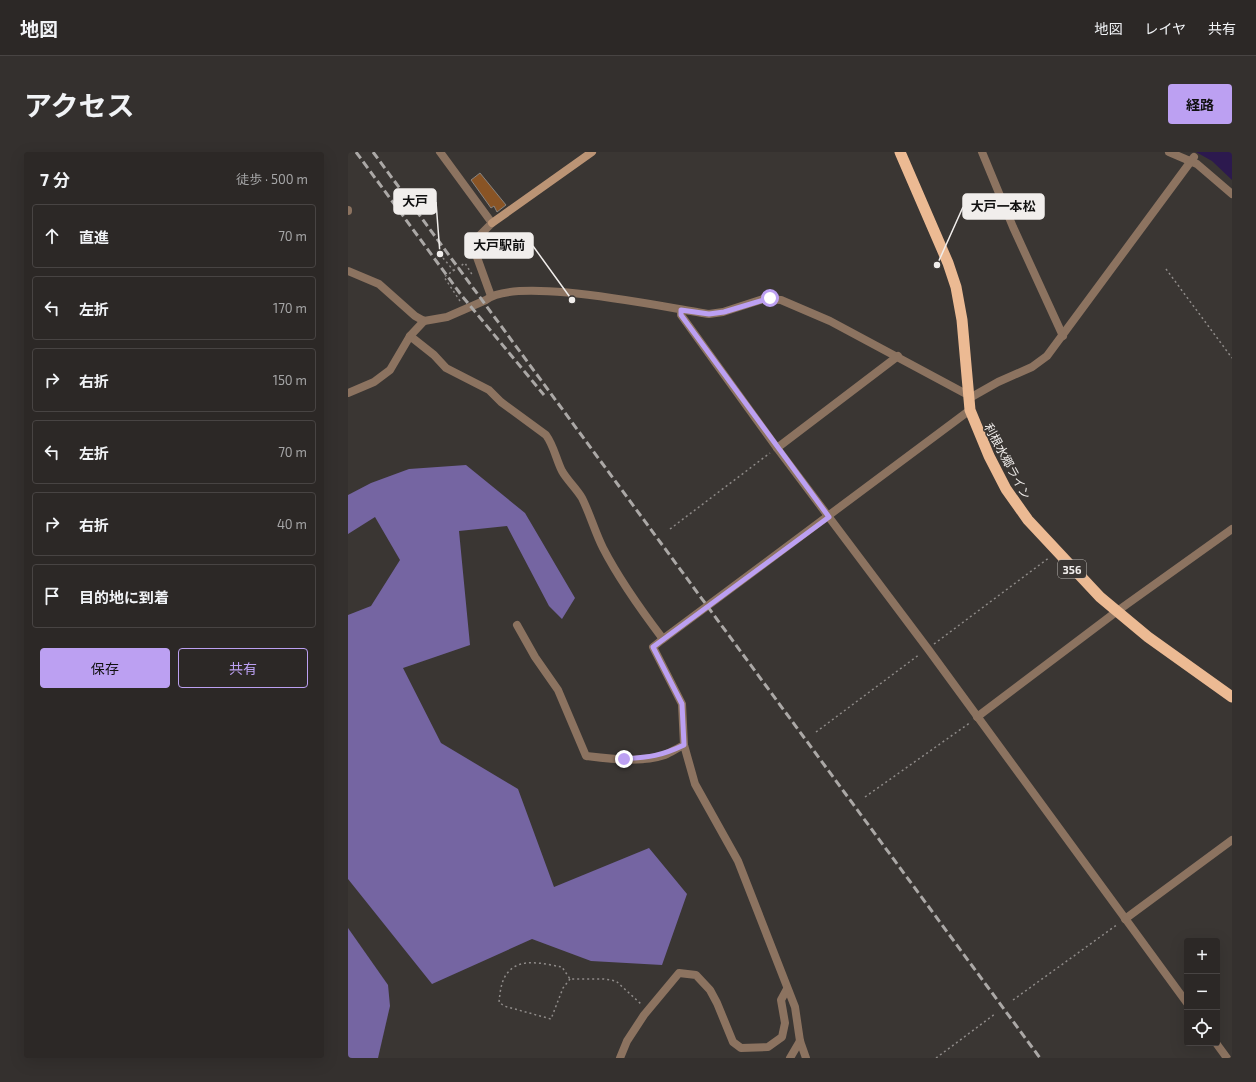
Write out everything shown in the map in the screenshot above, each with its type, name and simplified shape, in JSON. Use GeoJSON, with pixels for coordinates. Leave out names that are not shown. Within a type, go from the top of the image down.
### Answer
{"type":"FeatureCollection","features":[{"type":"Feature","properties":{"kind":"highway","name":"利根水郷ライン"},"geometry":{"type":"LineString","coordinates":[[900,152],[948,263],[956,287],[962,320],[970,410],[989,456],[1006,489],[1019,510],[1056,553],[1116,612],[1232,697]]}},
{"type":"Feature","properties":{"kind":"main road"},"geometry":{"type":"LineString","coordinates":[[492,223],[592,152]]}},
{"type":"Feature","properties":{"kind":"street"},"geometry":{"type":"LineString","coordinates":[[440,152],[492,223],[473,242],[474,249],[491,296]]}},
{"type":"Feature","properties":{"kind":"street"},"geometry":{"type":"LineString","coordinates":[[982,152],[1012,226],[1064,336]]}},
{"type":"Feature","properties":{"kind":"street"},"geometry":{"type":"LineString","coordinates":[[1169,152],[1193,159],[1232,194]]}},
{"type":"Feature","properties":{"kind":"street"},"geometry":{"type":"LineString","coordinates":[[348,393],[374,382],[390,370],[410,336],[424,321],[447,317],[486,300],[491,296],[517,291],[559,291],[709,314],[724,312],[762,299],[781,300],[830,321],[898,356],[968,397],[1032,367],[1048,356],[1193,159]]}},
{"type":"Feature","properties":{"kind":"street"},"geometry":{"type":"LineString","coordinates":[[348,271],[379,284],[416,316],[424,321]]}},
{"type":"Feature","properties":{"kind":"street"},"geometry":{"type":"LineString","coordinates":[[681,310],[681,315],[777,448],[928,649],[1184,999]]}},
{"type":"Feature","properties":{"kind":"street"},"geometry":{"type":"LineString","coordinates":[[410,336],[434,355],[446,368],[489,390],[501,402],[546,435],[551,441],[562,470],[581,496],[602,546],[616,572],[638,606],[663,640]]}},
{"type":"Feature","properties":{"kind":"street"},"geometry":{"type":"LineString","coordinates":[[777,448],[898,356]]}},
{"type":"Feature","properties":{"kind":"street"},"geometry":{"type":"LineString","coordinates":[[806,1058],[800,1041],[795,1007],[786,989],[778,962],[738,861],[695,784],[684,745],[682,704],[653,647],[829,517],[970,410]]}},
{"type":"Feature","properties":{"kind":"street"},"geometry":{"type":"LineString","coordinates":[[978,717],[1116,612],[1232,529]]}},
{"type":"Feature","properties":{"kind":"street"},"geometry":{"type":"LineString","coordinates":[[517,625],[535,657],[558,690],[586,756],[624,759],[653,757],[666,754],[684,745]]}},
{"type":"Feature","properties":{"kind":"street"},"geometry":{"type":"LineString","coordinates":[[1125,919],[1232,840]]}},
{"type":"Feature","properties":{"kind":"street"},"geometry":{"type":"LineString","coordinates":[[620,1058],[627,1041],[648,1010],[679,973],[696,975],[710,990],[733,1042],[741,1048],[768,1047],[782,1037],[786,1023],[781,1000],[786,989]]}},
{"type":"Feature","properties":{"kind":"street"},"geometry":{"type":"LineString","coordinates":[[790,1058],[800,1041]]}},
{"type":"Feature","properties":{"kind":"street"},"geometry":{"type":"LineString","coordinates":[[1218,1046],[1227,1058]]}},
{"type":"Feature","properties":{"kind":"path"},"geometry":{"type":"LineString","coordinates":[[443,258],[454,271]]}},
{"type":"Feature","properties":{"kind":"path"},"geometry":{"type":"LineString","coordinates":[[465,309],[444,278],[465,263],[477,280]]}},
{"type":"Feature","properties":{"kind":"path"},"geometry":{"type":"LineString","coordinates":[[1166,268],[1232,358]]}},
{"type":"Feature","properties":{"kind":"path"},"geometry":{"type":"LineString","coordinates":[[670,529],[777,448]]}},
{"type":"Feature","properties":{"kind":"path"},"geometry":{"type":"LineString","coordinates":[[816,732],[1056,553]]}},
{"type":"Feature","properties":{"kind":"path"},"geometry":{"type":"LineString","coordinates":[[865,797],[978,717]]}},
{"type":"Feature","properties":{"kind":"path"},"geometry":{"type":"LineString","coordinates":[[1013,1000],[1125,919]]}},
{"type":"Feature","properties":{"kind":"path"},"geometry":{"type":"LineString","coordinates":[[530,962],[562,967],[570,979],[563,988],[551,1019],[504,1006],[499,1002],[502,982],[506,974],[517,966],[530,962]]}},
{"type":"Feature","properties":{"kind":"path"},"geometry":{"type":"LineString","coordinates":[[570,979],[604,978],[616,981],[648,1010]]}},
{"type":"Feature","properties":{"kind":"path"},"geometry":{"type":"LineString","coordinates":[[936,1058],[995,1014]]}},
{"type":"Feature","properties":{"kind":"shaded area"},"geometry":{"type":"Polygon","coordinates":[[[1196,152],[1232,152],[1232,180],[1212,161],[1196,152]]]}},
{"type":"Feature","properties":{"kind":"shaded area"},"geometry":{"type":"Polygon","coordinates":[[[466,465],[525,513],[575,598],[562,619],[549,606],[507,526],[459,531],[470,645],[403,668],[441,743],[518,789],[554,887],[649,848],[687,894],[662,965],[591,961],[532,939],[432,984],[348,879],[348,615],[371,606],[400,560],[375,517],[348,534],[348,495],[371,483],[409,469],[466,465]]]}},
{"type":"Feature","properties":{"kind":"shaded area"},"geometry":{"type":"Polygon","coordinates":[[[348,928],[388,985],[390,1006],[378,1058],[348,1058],[348,928]]]}},
{"type":"Feature","properties":{"kind":"building"},"geometry":{"type":"Polygon","coordinates":[[[480,173],[506,205],[497,212],[494,206],[491,208],[471,180],[480,173]]]}},
{"type":"Feature","properties":{"kind":"railway"},"geometry":{"type":"LineString","coordinates":[[356,152],[462,296],[544,395]]}},
{"type":"Feature","properties":{"kind":"railway"},"geometry":{"type":"LineString","coordinates":[[373,152],[1040,1058]]}},
{"type":"Feature","properties":{"kind":"place","name":"大戸"},"geometry":{"type":"Point","coordinates":[440,254]}},
{"type":"Feature","properties":{"kind":"place","name":"大戸一本松"},"geometry":{"type":"Point","coordinates":[937,265]}},
{"type":"Feature","properties":{"kind":"place","name":"大戸駅前"},"geometry":{"type":"Point","coordinates":[572,300]}},
{"type":"Feature","properties":{"kind":"route"},"geometry":{"type":"LineString","coordinates":[[624,759],[653,757],[666,754],[684,745],[682,704],[653,647],[829,517],[681,315],[681,310],[709,314],[724,312],[762,299],[770,298]]}}]}
